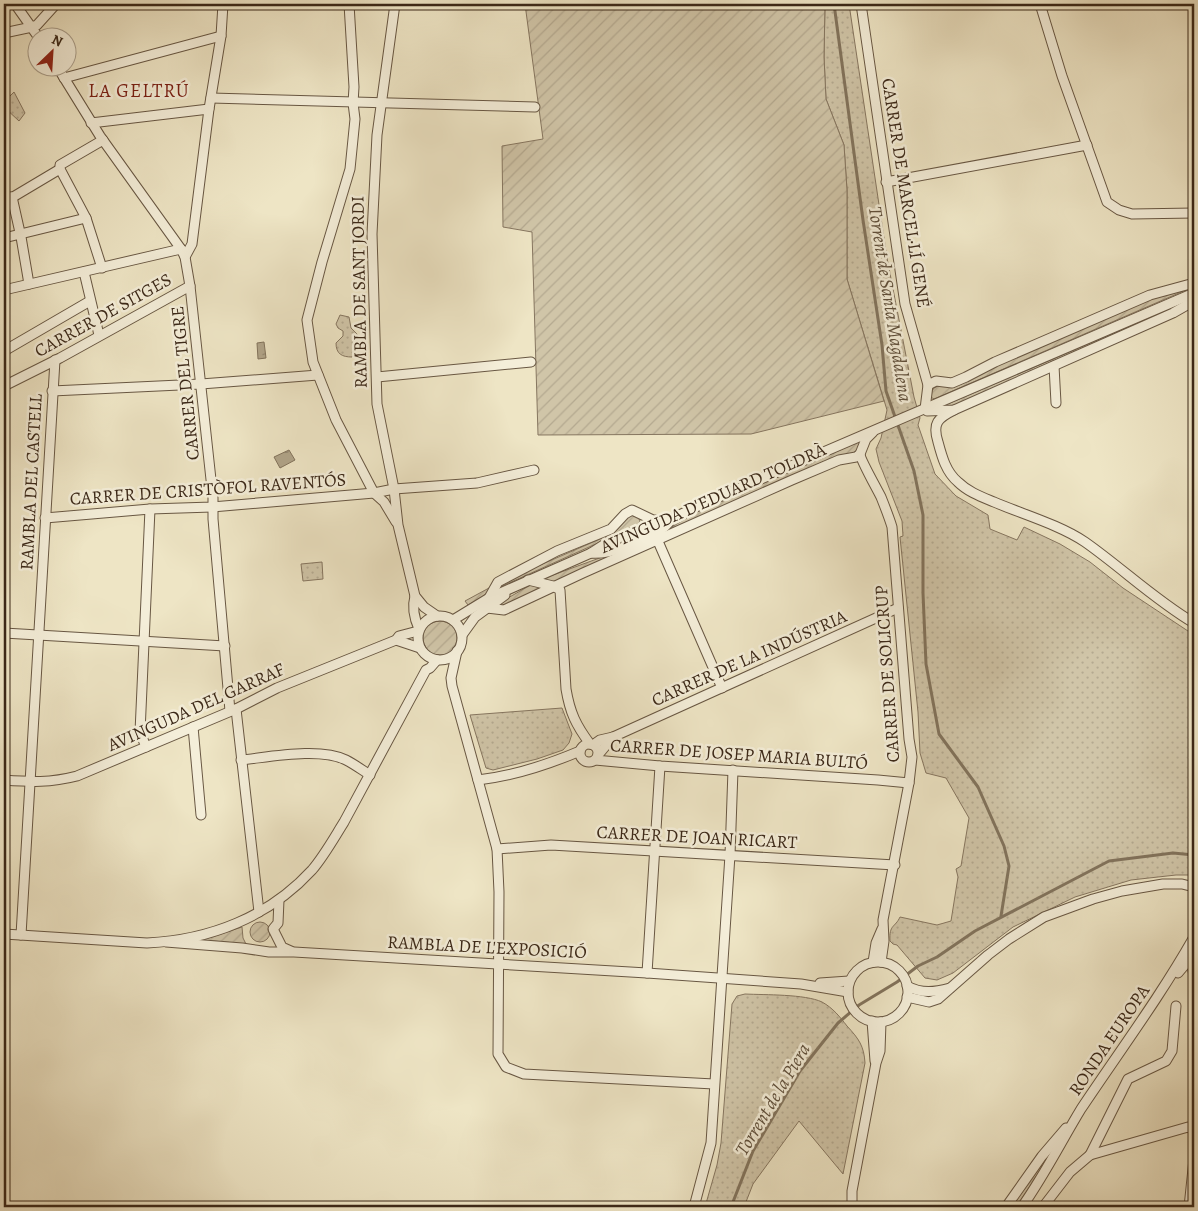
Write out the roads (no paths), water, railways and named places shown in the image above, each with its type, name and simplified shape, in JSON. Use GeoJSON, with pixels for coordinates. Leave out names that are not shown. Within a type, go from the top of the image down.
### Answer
{"type":"FeatureCollection","features":[{"type":"Feature","properties":{"kind":"street"},"geometry":{"type":"LineString","coordinates":[[15,4],[32,27]]}},
{"type":"Feature","properties":{"kind":"street"},"geometry":{"type":"LineString","coordinates":[[4,33],[37,25],[56,4]]}},
{"type":"Feature","properties":{"kind":"street"},"geometry":{"type":"LineString","coordinates":[[4,290],[102,268],[183,253],[192,244],[209,109],[221,36],[223,4]]}},
{"type":"Feature","properties":{"kind":"street","name":"RAMBLA DE SANT JORDI"},"geometry":{"type":"LineString","coordinates":[[349,4],[354,87],[353,103],[356,118],[350,170],[322,262],[307,320],[313,362],[336,420],[374,493],[384,502],[398,525]]}},
{"type":"Feature","properties":{"kind":"street","name":"RAMBLA DE SANT JORDI"},"geometry":{"type":"LineString","coordinates":[[395,4],[378,135],[372,234],[377,404],[394,489],[398,525],[415,596],[412,605],[419,630]]}},
{"type":"Feature","properties":{"kind":"street","name":"CARRER DE MARCEL·LÍ GENÉ"},"geometry":{"type":"LineString","coordinates":[[861,4],[905,304],[928,384]]}},
{"type":"Feature","properties":{"kind":"street"},"geometry":{"type":"LineString","coordinates":[[1040,4],[1062,76],[1107,202],[1119,210],[1132,214],[1194,213]]}},
{"type":"Feature","properties":{"kind":"street"},"geometry":{"type":"LineString","coordinates":[[78,74],[221,36]]}},
{"type":"Feature","properties":{"kind":"street"},"geometry":{"type":"LineString","coordinates":[[64,78],[91,123],[183,253]]}},
{"type":"Feature","properties":{"kind":"street"},"geometry":{"type":"LineString","coordinates":[[211,98],[535,107]]}},
{"type":"Feature","properties":{"kind":"street"},"geometry":{"type":"LineString","coordinates":[[91,123],[209,109]]}},
{"type":"Feature","properties":{"kind":"street"},"geometry":{"type":"LineString","coordinates":[[29,284],[21,237],[8,197],[103,140]]}},
{"type":"Feature","properties":{"kind":"street"},"geometry":{"type":"LineString","coordinates":[[886,182],[1087,145]]}},
{"type":"Feature","properties":{"kind":"street"},"geometry":{"type":"LineString","coordinates":[[60,167],[86,218],[102,268]]}},
{"type":"Feature","properties":{"kind":"street"},"geometry":{"type":"LineString","coordinates":[[4,238],[86,218]]}},
{"type":"Feature","properties":{"kind":"street","name":"CARRER DEL TIGRE"},"geometry":{"type":"LineString","coordinates":[[183,253],[190,286],[201,384],[213,498],[212,507],[225,646],[259,912]]}},
{"type":"Feature","properties":{"kind":"street"},"geometry":{"type":"LineString","coordinates":[[84,272],[98,335]]}},
{"type":"Feature","properties":{"kind":"street"},"geometry":{"type":"LineString","coordinates":[[921,411],[928,384],[936,381],[952,383],[995,362],[1150,295],[1194,282]]}},
{"type":"Feature","properties":{"kind":"street","name":"CARRER DE SITGES"},"geometry":{"type":"LineString","coordinates":[[4,386],[190,286]]}},
{"type":"Feature","properties":{"kind":"street","name":"AVINGUDA D'EDUARD TOLDRÀ"},"geometry":{"type":"LineString","coordinates":[[453,620],[489,598],[591,553],[608,542],[668,520],[1194,293]]}},
{"type":"Feature","properties":{"kind":"street"},"geometry":{"type":"LineString","coordinates":[[4,351],[90,301]]}},
{"type":"Feature","properties":{"kind":"street","name":"AVINGUDA D'EDUARD TOLDRÀ"},"geometry":{"type":"LineString","coordinates":[[921,411],[954,410],[1194,301]]}},
{"type":"Feature","properties":{"kind":"street","name":"RAMBLA DEL CASTELL"},"geometry":{"type":"LineString","coordinates":[[21,935],[55,360]]}},
{"type":"Feature","properties":{"kind":"street"},"geometry":{"type":"LineString","coordinates":[[377,377],[531,362]]}},
{"type":"Feature","properties":{"kind":"street"},"geometry":{"type":"LineString","coordinates":[[1054,366],[1056,403]]}},
{"type":"Feature","properties":{"kind":"street"},"geometry":{"type":"LineString","coordinates":[[52,391],[201,384],[318,375]]}},
{"type":"Feature","properties":{"kind":"street"},"geometry":{"type":"LineString","coordinates":[[954,410],[941,417],[936,424],[936,438],[944,463],[958,483],[977,495],[1045,522],[1083,540],[1173,610],[1194,623]]}},
{"type":"Feature","properties":{"kind":"street"},"geometry":{"type":"LineString","coordinates":[[860,454],[866,440],[875,430]]}},
{"type":"Feature","properties":{"kind":"street","name":"AVINGUDA D'EDUARD TOLDRÀ"},"geometry":{"type":"LineString","coordinates":[[487,608],[504,610],[553,586],[816,470],[860,454]]}},
{"type":"Feature","properties":{"kind":"street","name":"CARRER DE SOLICRUP"},"geometry":{"type":"LineString","coordinates":[[860,454],[860,459],[868,469],[882,499],[892,527],[912,758],[895,865],[882,926],[884,941],[881,963]]}},
{"type":"Feature","properties":{"kind":"street"},"geometry":{"type":"LineString","coordinates":[[374,493],[394,489],[476,483],[534,470]]}},
{"type":"Feature","properties":{"kind":"street","name":"CARRER DE CRISTÒFOL RAVENTÓS"},"geometry":{"type":"LineString","coordinates":[[45,518],[150,509],[212,507],[374,493]]}},
{"type":"Feature","properties":{"kind":"street"},"geometry":{"type":"LineString","coordinates":[[146,747],[140,732],[150,509]]}},
{"type":"Feature","properties":{"kind":"street","name":"AVINGUDA D'EDUARD TOLDRÀ"},"geometry":{"type":"LineString","coordinates":[[489,598],[498,582],[557,551],[611,528],[625,514],[632,510],[652,520],[668,520]]}},
{"type":"Feature","properties":{"kind":"street"},"geometry":{"type":"LineString","coordinates":[[635,542],[638,536],[645,533],[644,516]]}},
{"type":"Feature","properties":{"kind":"street","name":"AVINGUDA D'EDUARD TOLDRÀ"},"geometry":{"type":"LineString","coordinates":[[591,553],[607,553],[635,542],[664,528],[668,520]]}},
{"type":"Feature","properties":{"kind":"street"},"geometry":{"type":"LineString","coordinates":[[657,540],[722,688]]}},
{"type":"Feature","properties":{"kind":"street"},"geometry":{"type":"LineString","coordinates":[[528,580],[553,586],[560,590],[566,690],[569,706],[577,726],[581,756],[584,761]]}},
{"type":"Feature","properties":{"kind":"street","name":"AVINGUDA D'EDUARD TOLDRÀ"},"geometry":{"type":"LineString","coordinates":[[462,635],[475,617],[514,586]]}},
{"type":"Feature","properties":{"kind":"street"},"geometry":{"type":"LineString","coordinates":[[415,596],[424,607],[437,616]]}},
{"type":"Feature","properties":{"kind":"street","name":"CARRER DE LA INDÚSTRIA"},"geometry":{"type":"LineString","coordinates":[[592,744],[613,737],[898,608]]}},
{"type":"Feature","properties":{"kind":"street"},"geometry":{"type":"LineString","coordinates":[[426,670],[422,651],[418,643],[419,630],[426,620],[437,616],[448,617],[459,627],[462,635],[451,678],[452,686],[497,849],[500,892],[498,1054],[506,1067],[524,1074],[714,1084]]}},
{"type":"Feature","properties":{"kind":"street","name":"AVINGUDA DEL GARRAF"},"geometry":{"type":"LineString","coordinates":[[4,780],[30,782],[57,781],[77,776],[233,710],[277,688],[396,640],[400,636],[419,630]]}},
{"type":"Feature","properties":{"kind":"street"},"geometry":{"type":"LineString","coordinates":[[4,633],[225,646]]}},
{"type":"Feature","properties":{"kind":"street"},"geometry":{"type":"LineString","coordinates":[[396,640],[440,660],[451,678]]}},
{"type":"Feature","properties":{"kind":"street"},"geometry":{"type":"LineString","coordinates":[[294,952],[282,947],[274,929],[278,923],[280,900],[302,880],[321,858],[344,822],[426,670],[440,660],[453,656],[458,651]]}},
{"type":"Feature","properties":{"kind":"street"},"geometry":{"type":"LineString","coordinates":[[562,760],[590,762],[597,758],[596,748],[577,726]]}},
{"type":"Feature","properties":{"kind":"street"},"geometry":{"type":"LineString","coordinates":[[193,727],[201,815]]}},
{"type":"Feature","properties":{"kind":"street","name":"CARRER DE LA INDÚSTRIA"},"geometry":{"type":"LineString","coordinates":[[597,758],[613,737]]}},
{"type":"Feature","properties":{"kind":"street"},"geometry":{"type":"LineString","coordinates":[[478,780],[502,777],[562,760],[581,750],[584,746],[592,744]]}},
{"type":"Feature","properties":{"kind":"street"},"geometry":{"type":"LineString","coordinates":[[241,760],[312,753],[328,754],[346,760],[370,775]]}},
{"type":"Feature","properties":{"kind":"street","name":"CARRER DE JOSEP MARIA BULTÓ"},"geometry":{"type":"LineString","coordinates":[[597,758],[660,766],[868,779],[909,784]]}},
{"type":"Feature","properties":{"kind":"street"},"geometry":{"type":"LineString","coordinates":[[647,973],[660,766]]}},
{"type":"Feature","properties":{"kind":"street"},"geometry":{"type":"LineString","coordinates":[[694,1207],[711,1143],[730,855],[733,770]]}},
{"type":"Feature","properties":{"kind":"street","name":"CARRER DE JOAN RICART"},"geometry":{"type":"LineString","coordinates":[[497,849],[551,845],[895,865]]}},
{"type":"Feature","properties":{"kind":"street"},"geometry":{"type":"LineString","coordinates":[[908,997],[932,1001],[943,996],[1009,939],[1044,917],[1119,892],[1149,886],[1194,882]]}},
{"type":"Feature","properties":{"kind":"street"},"geometry":{"type":"LineString","coordinates":[[1182,884],[1194,887]]}},
{"type":"Feature","properties":{"kind":"street","name":"RAMBLA DE L'EXPOSICIÓ"},"geometry":{"type":"LineString","coordinates":[[4,934],[147,943],[166,942],[221,930],[247,920],[280,900]]}},
{"type":"Feature","properties":{"kind":"street","name":"RONDA EUROPA"},"geometry":{"type":"LineString","coordinates":[[1022,1207],[1041,1180],[1081,1110],[1164,988],[1194,937]]}},
{"type":"Feature","properties":{"kind":"street","name":"RAMBLA DE L'EXPOSICIÓ"},"geometry":{"type":"LineString","coordinates":[[166,942],[269,952],[647,973],[805,984],[850,981]]}},
{"type":"Feature","properties":{"kind":"street"},"geometry":{"type":"LineString","coordinates":[[1192,957],[1194,976]]}},
{"type":"Feature","properties":{"kind":"street","name":"RONDA EUROPA"},"geometry":{"type":"LineString","coordinates":[[1164,988],[1192,957]]}},
{"type":"Feature","properties":{"kind":"street"},"geometry":{"type":"LineString","coordinates":[[881,963],[898,970],[907,985],[908,997],[901,1011],[888,1020],[873,1021],[857,1013],[848,995],[850,981],[858,968],[881,963]]}},
{"type":"Feature","properties":{"kind":"street","name":"RAMBLA DE L'EXPOSICIÓ"},"geometry":{"type":"LineString","coordinates":[[805,984],[848,995]]}},
{"type":"Feature","properties":{"kind":"street"},"geometry":{"type":"LineString","coordinates":[[907,985],[928,992],[950,988]]}},
{"type":"Feature","properties":{"kind":"street"},"geometry":{"type":"LineString","coordinates":[[1043,1207],[1070,1172],[1090,1155],[1128,1079],[1166,1061],[1172,1051],[1176,1006]]}},
{"type":"Feature","properties":{"kind":"street"},"geometry":{"type":"LineString","coordinates":[[852,1207],[852,1191],[876,1063],[873,1021]]}},
{"type":"Feature","properties":{"kind":"street","name":"RONDA EUROPA"},"geometry":{"type":"LineString","coordinates":[[1006,1207],[1042,1156],[1081,1110]]}},
{"type":"Feature","properties":{"kind":"street"},"geometry":{"type":"LineString","coordinates":[[1090,1155],[1188,1127],[1194,1130]]}},
{"type":"Feature","properties":{"kind":"street"},"geometry":{"type":"LineString","coordinates":[[1189,1207],[1194,1159]]}},
{"type":"Feature","properties":{"kind":"water"},"geometry":{"type":"Polygon","coordinates":[[[264,342],[266,358],[258,359],[257,343],[264,342]]]}},
{"type":"Feature","properties":{"kind":"water"},"geometry":{"type":"Polygon","coordinates":[[[289,450],[295,460],[280,468],[274,457],[289,450]]]}},
{"type":"Feature","properties":{"kind":"waterway","name":"Torrent de Santa Magdalena"},"geometry":{"type":"LineString","coordinates":[[834,4],[882,345],[886,391],[914,471],[923,515],[923,593],[926,664],[939,734],[978,787],[1004,846],[1009,866],[1001,916]]}},
{"type":"Feature","properties":{"kind":"waterway","name":"Torrent de la Piera"},"geometry":{"type":"LineString","coordinates":[[731,1207],[753,1151],[800,1071],[838,1023],[859,1005],[975,931],[1109,861],[1173,853],[1194,855]]}},
{"type":"Feature","properties":{"kind":"district","name":"LA GELTRÚ"},"geometry":{"type":"Point","coordinates":[139,90]}}]}
